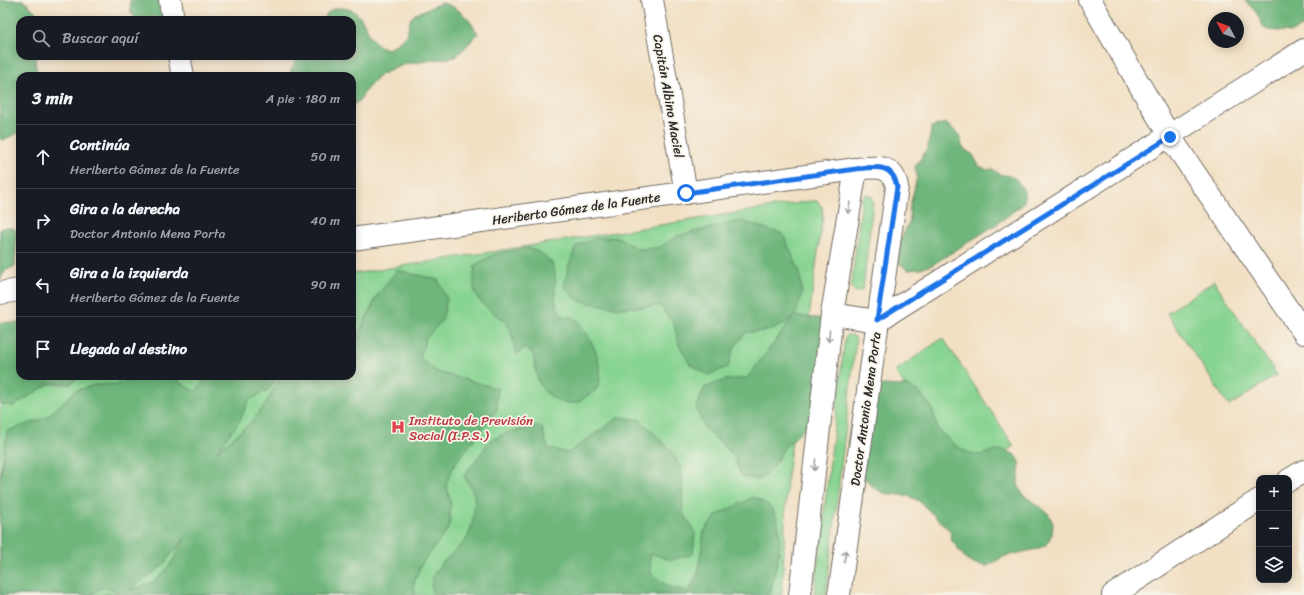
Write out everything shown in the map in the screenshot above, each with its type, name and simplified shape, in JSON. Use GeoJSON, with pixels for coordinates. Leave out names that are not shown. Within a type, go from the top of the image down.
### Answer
{"type":"FeatureCollection","features":[{"type":"Feature","properties":{"kind":"street"},"geometry":{"type":"LineString","coordinates":[[170,0],[172,16]]}},
{"type":"Feature","properties":{"kind":"street","name":"Capitán Albino Maciel"},"geometry":{"type":"LineString","coordinates":[[652,0],[686,193]]}},
{"type":"Feature","properties":{"kind":"street"},"geometry":{"type":"LineString","coordinates":[[1090,0],[1170,137],[1304,333]]}},
{"type":"Feature","properties":{"kind":"street"},"geometry":{"type":"LineString","coordinates":[[832,314],[877,320],[1170,137],[1304,50]]}},
{"type":"Feature","properties":{"kind":"street"},"geometry":{"type":"LineString","coordinates":[[180,60],[182,72]]}},
{"type":"Feature","properties":{"kind":"street","name":"Heriberto Gómez de la Fuente"},"geometry":{"type":"LineString","coordinates":[[356,238],[856,169],[878,167],[888,170],[894,175]]}},
{"type":"Feature","properties":{"kind":"street"},"geometry":{"type":"LineString","coordinates":[[800,595],[832,314],[856,169]]}},
{"type":"Feature","properties":{"kind":"street","name":"Doctor Antonio Mena Porta"},"geometry":{"type":"LineString","coordinates":[[840,595],[877,320],[897,187],[894,175]]}},
{"type":"Feature","properties":{"kind":"street"},"geometry":{"type":"LineString","coordinates":[[0,293],[16,291]]}},
{"type":"Feature","properties":{"kind":"street"},"geometry":{"type":"LineString","coordinates":[[1292,478],[1304,470]]}},
{"type":"Feature","properties":{"kind":"street"},"geometry":{"type":"LineString","coordinates":[[1113,595],[1256,502]]}},
{"type":"Feature","properties":{"kind":"green space"},"geometry":{"type":"Polygon","coordinates":[[[0,0],[23,0],[35,11],[37,16],[16,16],[16,60],[35,60],[37,72],[16,72],[16,134],[3,140],[0,139],[0,0]]]}},
{"type":"Feature","properties":{"kind":"green space"},"geometry":{"type":"Polygon","coordinates":[[[130,0],[167,0],[167,16],[134,16],[131,13],[130,0]]]}},
{"type":"Feature","properties":{"kind":"green space"},"geometry":{"type":"Polygon","coordinates":[[[1244,0],[1304,0],[1304,26],[1291,32],[1269,30],[1264,28],[1256,12],[1244,0]]]}},
{"type":"Feature","properties":{"kind":"green space"},"geometry":{"type":"Polygon","coordinates":[[[441,3],[447,4],[463,14],[478,34],[456,57],[405,64],[380,75],[356,103],[356,72],[291,72],[297,60],[356,60],[356,16],[326,16],[334,9],[345,8],[356,13],[360,17],[373,40],[381,47],[388,49],[398,43],[406,35],[411,18],[415,14],[441,3]]]}},
{"type":"Feature","properties":{"kind":"green space"},"geometry":{"type":"Polygon","coordinates":[[[945,123],[958,133],[963,148],[973,155],[979,166],[987,170],[993,169],[999,174],[1013,177],[1017,181],[1025,193],[1024,203],[997,224],[932,265],[920,269],[908,270],[898,262],[900,241],[910,220],[909,210],[917,177],[915,167],[927,149],[932,127],[945,123]]]}},
{"type":"Feature","properties":{"kind":"green space"},"geometry":{"type":"Polygon","coordinates":[[[866,194],[872,197],[873,202],[863,289],[855,292],[851,287],[862,198],[866,194]]]}},
{"type":"Feature","properties":{"kind":"green space","name":"Instituto de Previsión Social (I.P.S.)"},"geometry":{"type":"Polygon","coordinates":[[[817,201],[822,207],[823,215],[787,478],[782,595],[0,595],[0,330],[16,367],[16,380],[356,380],[356,273],[817,201]]]}},
{"type":"Feature","properties":{"kind":"green space"},"geometry":{"type":"Polygon","coordinates":[[[741,221],[783,234],[800,272],[802,295],[795,316],[826,319],[814,420],[784,448],[774,466],[760,480],[741,476],[734,456],[705,428],[696,409],[704,388],[725,380],[747,378],[793,318],[781,326],[771,330],[746,332],[734,348],[728,367],[708,375],[690,364],[679,345],[674,324],[660,306],[620,308],[578,301],[564,286],[569,265],[576,246],[596,238],[618,237],[637,249],[659,248],[677,236],[741,221]]]}},
{"type":"Feature","properties":{"kind":"green space"},"geometry":{"type":"Polygon","coordinates":[[[4,227],[15,229],[16,232],[15,266],[5,271],[0,280],[0,230],[4,227]]]}},
{"type":"Feature","properties":{"kind":"green space"},"geometry":{"type":"Polygon","coordinates":[[[528,248],[542,254],[550,261],[554,270],[555,298],[557,308],[563,317],[574,317],[586,332],[596,351],[600,372],[596,390],[578,402],[562,402],[547,394],[539,382],[533,353],[524,348],[517,355],[508,325],[478,299],[474,289],[475,265],[495,254],[528,248]]]}},
{"type":"Feature","properties":{"kind":"green space"},"geometry":{"type":"Polygon","coordinates":[[[397,270],[438,280],[447,299],[442,320],[426,338],[420,358],[437,372],[497,388],[497,410],[455,464],[446,484],[451,505],[449,528],[422,563],[414,583],[415,595],[103,595],[120,591],[103,587],[90,595],[0,595],[0,480],[7,431],[46,418],[75,391],[95,385],[117,384],[129,380],[176,380],[195,392],[204,382],[200,380],[276,380],[268,390],[249,400],[240,420],[217,451],[249,424],[264,407],[279,380],[356,380],[356,334],[359,333],[377,296],[397,270]],[[185,538],[161,567],[129,590],[150,583],[158,578],[170,565],[185,538]]]}},
{"type":"Feature","properties":{"kind":"green space"},"geometry":{"type":"Polygon","coordinates":[[[1214,281],[1277,375],[1229,406],[1167,313],[1214,281]]]}},
{"type":"Feature","properties":{"kind":"green space"},"geometry":{"type":"Polygon","coordinates":[[[0,322],[16,323],[16,380],[75,380],[70,384],[49,384],[13,406],[0,404],[0,322]]]}},
{"type":"Feature","properties":{"kind":"green space"},"geometry":{"type":"Polygon","coordinates":[[[847,335],[853,335],[856,339],[826,595],[814,595],[845,337],[847,335]]]}},
{"type":"Feature","properties":{"kind":"green space"},"geometry":{"type":"Polygon","coordinates":[[[943,338],[1014,446],[966,478],[895,371],[943,338]]]}},
{"type":"Feature","properties":{"kind":"green space"},"geometry":{"type":"Polygon","coordinates":[[[883,385],[907,386],[918,391],[932,408],[938,430],[956,446],[971,454],[981,455],[992,451],[1003,450],[1014,454],[1020,463],[1018,484],[1022,494],[1048,513],[1053,523],[1052,534],[1047,544],[1037,549],[1005,556],[987,566],[976,564],[966,559],[952,541],[950,531],[919,501],[908,496],[883,493],[873,487],[850,461],[848,439],[850,428],[862,410],[872,389],[883,385]]]}},
{"type":"Feature","properties":{"kind":"green space"},"geometry":{"type":"Polygon","coordinates":[[[619,417],[640,420],[670,449],[681,468],[683,513],[695,532],[693,554],[670,560],[650,553],[651,574],[668,586],[688,592],[698,573],[704,531],[717,515],[754,497],[771,507],[777,518],[779,529],[779,551],[770,595],[433,595],[433,578],[436,571],[441,564],[466,540],[472,525],[474,495],[464,476],[491,440],[510,432],[541,426],[548,448],[568,453],[619,417]]]}},
{"type":"Feature","properties":{"kind":"place","name":"Instituto de Previsión Social (I.P.S.)"},"geometry":{"type":"Point","coordinates":[398,427]}},
{"type":"Feature","properties":{"kind":"route"},"geometry":{"type":"LineString","coordinates":[[686,193],[856,169],[878,167],[888,170],[894,175],[897,187],[877,320],[1170,137]]}}]}
